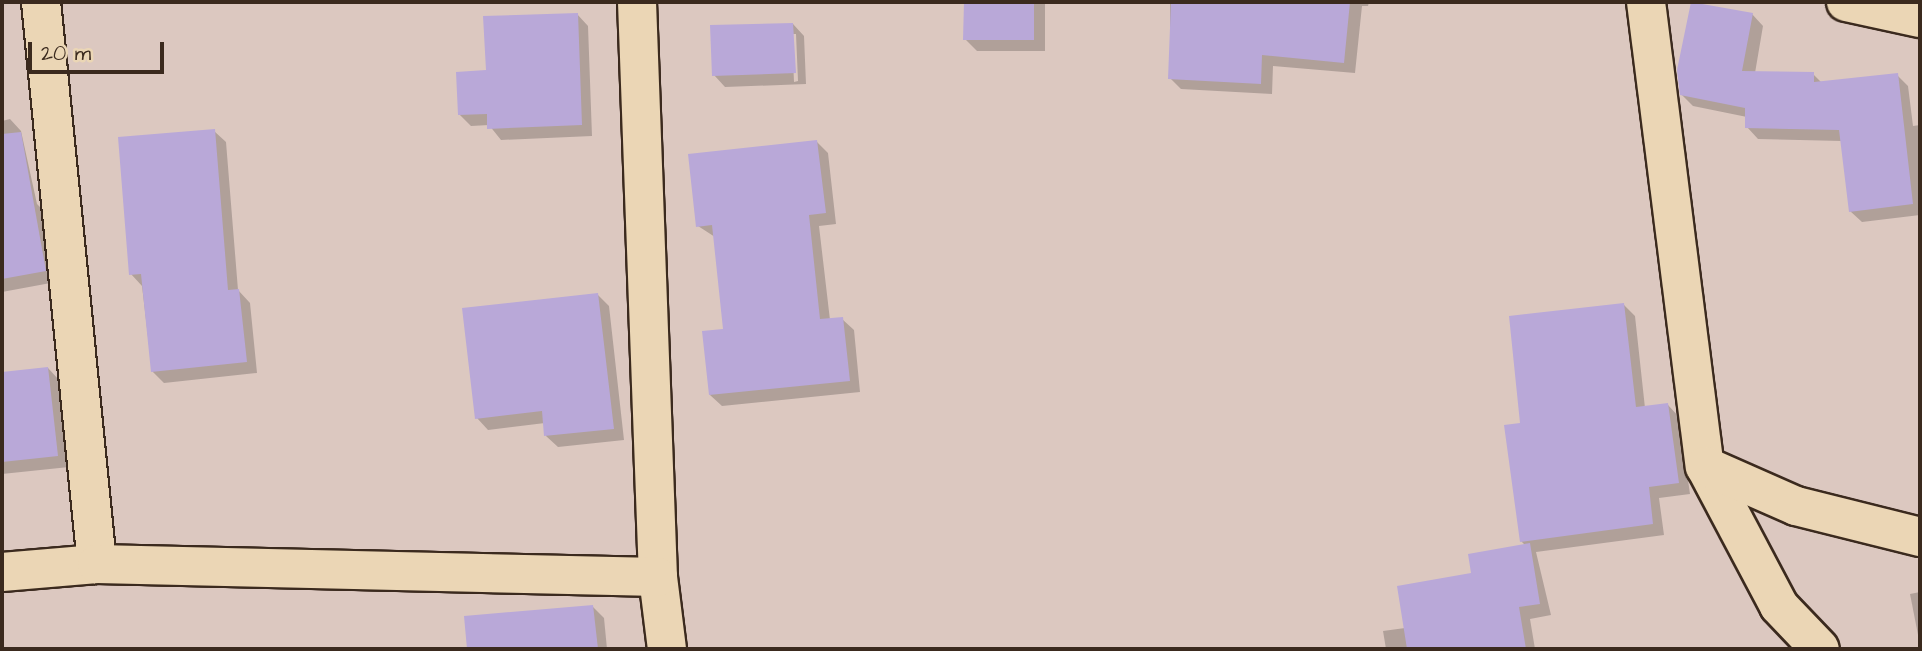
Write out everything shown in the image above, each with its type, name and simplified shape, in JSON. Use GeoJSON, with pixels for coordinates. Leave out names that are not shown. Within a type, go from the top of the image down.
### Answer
{"type":"FeatureCollection","features":[{"type":"Feature","properties":{"kind":"street"},"geometry":{"type":"LineString","coordinates":[[41,2],[97,564]]}},
{"type":"Feature","properties":{"kind":"street"},"geometry":{"type":"LineString","coordinates":[[636,2],[658,577],[667,649]]}},
{"type":"Feature","properties":{"kind":"street"},"geometry":{"type":"LineString","coordinates":[[1646,2],[1705,466],[1779,606],[1820,649]]}},
{"type":"Feature","properties":{"kind":"street"},"geometry":{"type":"LineString","coordinates":[[1846,2],[1920,18]]}},
{"type":"Feature","properties":{"kind":"street"},"geometry":{"type":"LineString","coordinates":[[1705,466],[1797,506],[1920,537]]}},
{"type":"Feature","properties":{"kind":"street"},"geometry":{"type":"LineString","coordinates":[[2,572],[97,564],[658,577]]}},
{"type":"Feature","properties":{"kind":"building"},"geometry":{"type":"Polygon","coordinates":[[[964,2],[1034,2],[1034,40],[963,40],[964,2]]]}},
{"type":"Feature","properties":{"kind":"building"},"geometry":{"type":"Polygon","coordinates":[[[1171,2],[1350,2],[1344,63],[1262,55],[1261,84],[1168,79],[1171,2]]]}},
{"type":"Feature","properties":{"kind":"building"},"geometry":{"type":"Polygon","coordinates":[[[1691,2],[1753,13],[1742,71],[1814,72],[1814,82],[1898,73],[1913,204],[1849,212],[1839,130],[1745,128],[1745,108],[1680,95],[1677,70],[1691,2]]]}},
{"type":"Feature","properties":{"kind":"building"},"geometry":{"type":"Polygon","coordinates":[[[578,13],[582,125],[487,129],[487,114],[458,115],[456,72],[486,70],[483,16],[578,13]]]}},
{"type":"Feature","properties":{"kind":"building"},"geometry":{"type":"Polygon","coordinates":[[[793,23],[796,73],[712,76],[710,25],[793,23]]]}},
{"type":"Feature","properties":{"kind":"building"},"geometry":{"type":"Polygon","coordinates":[[[215,129],[228,290],[239,289],[247,362],[151,372],[141,274],[129,275],[118,137],[215,129]]]}},
{"type":"Feature","properties":{"kind":"building"},"geometry":{"type":"Polygon","coordinates":[[[21,132],[46,271],[2,279],[2,134],[21,132]]]}},
{"type":"Feature","properties":{"kind":"building"},"geometry":{"type":"Polygon","coordinates":[[[817,140],[826,213],[809,215],[820,319],[843,317],[850,381],[709,395],[702,331],[723,329],[712,225],[696,227],[688,154],[817,140]]]}},
{"type":"Feature","properties":{"kind":"building"},"geometry":{"type":"Polygon","coordinates":[[[598,293],[614,429],[544,436],[542,411],[475,419],[462,308],[598,293]]]}},
{"type":"Feature","properties":{"kind":"building"},"geometry":{"type":"Polygon","coordinates":[[[1624,303],[1636,407],[1668,403],[1679,483],[1649,487],[1653,524],[1520,542],[1504,425],[1520,423],[1509,316],[1624,303]]]}},
{"type":"Feature","properties":{"kind":"building"},"geometry":{"type":"Polygon","coordinates":[[[48,367],[58,456],[2,462],[2,372],[48,367]]]}},
{"type":"Feature","properties":{"kind":"building"},"geometry":{"type":"Polygon","coordinates":[[[1530,543],[1540,604],[1519,607],[1526,649],[1407,649],[1397,586],[1471,573],[1468,554],[1530,543]]]}},
{"type":"Feature","properties":{"kind":"building"},"geometry":{"type":"Polygon","coordinates":[[[593,605],[598,649],[467,649],[464,616],[593,605]]]}}]}
